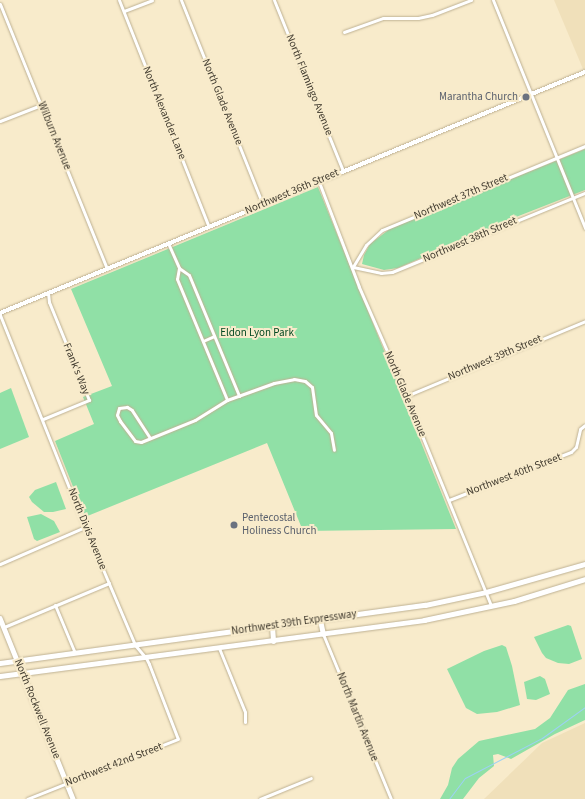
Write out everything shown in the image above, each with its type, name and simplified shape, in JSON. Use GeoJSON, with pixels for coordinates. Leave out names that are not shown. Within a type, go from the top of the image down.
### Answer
{"type":"FeatureCollection","features":[{"type":"Feature","properties":{"kind":"highway","name":"Northwest 39th Expressway"},"geometry":{"type":"LineString","coordinates":[[0,663],[18,662],[425,605],[486,592],[585,565]]}},
{"type":"Feature","properties":{"kind":"highway","name":"Northwest 39th Expressway"},"geometry":{"type":"LineString","coordinates":[[0,676],[146,658],[424,620],[492,607],[585,580]]}},
{"type":"Feature","properties":{"kind":"highway"},"geometry":{"type":"LineString","coordinates":[[320,620],[323,634]]}},
{"type":"Feature","properties":{"kind":"highway"},"geometry":{"type":"LineString","coordinates":[[272,626],[273,641]]}},
{"type":"Feature","properties":{"kind":"main road","name":"North Rockwell Avenue"},"geometry":{"type":"LineString","coordinates":[[0,618],[73,799]]}},
{"type":"Feature","properties":{"kind":"street","name":"North Alexander Lane"},"geometry":{"type":"LineString","coordinates":[[119,0],[209,227]]}},
{"type":"Feature","properties":{"kind":"street"},"geometry":{"type":"LineString","coordinates":[[124,11],[152,0]]}},
{"type":"Feature","properties":{"kind":"street","name":"North Glade Avenue"},"geometry":{"type":"LineString","coordinates":[[181,0],[263,205]]}},
{"type":"Feature","properties":{"kind":"street","name":"North Flamingo Avenue"},"geometry":{"type":"LineString","coordinates":[[274,0],[343,171]]}},
{"type":"Feature","properties":{"kind":"street"},"geometry":{"type":"LineString","coordinates":[[344,32],[383,18],[418,18],[432,15],[471,0]]}},
{"type":"Feature","properties":{"kind":"street"},"geometry":{"type":"LineString","coordinates":[[493,0],[585,228]]}},
{"type":"Feature","properties":{"kind":"street","name":"Wilburn Avenue"},"geometry":{"type":"LineString","coordinates":[[0,4],[107,269]]}},
{"type":"Feature","properties":{"kind":"street","name":"Northwest 36th Street"},"geometry":{"type":"LineString","coordinates":[[0,314],[48,292],[585,72]]}},
{"type":"Feature","properties":{"kind":"street"},"geometry":{"type":"LineString","coordinates":[[0,121],[41,105]]}},
{"type":"Feature","properties":{"kind":"street","name":"Northwest 37th Street"},"geometry":{"type":"LineString","coordinates":[[353,267],[366,245],[382,230],[585,146]]}},
{"type":"Feature","properties":{"kind":"street","name":"North Glade Avenue"},"geometry":{"type":"LineString","coordinates":[[319,182],[353,267],[359,287],[406,396],[492,607]]}},
{"type":"Feature","properties":{"kind":"street","name":"Northwest 38th Street"},"geometry":{"type":"LineString","coordinates":[[353,267],[381,273],[392,272],[585,193]]}},
{"type":"Feature","properties":{"kind":"street"},"geometry":{"type":"LineString","coordinates":[[168,244],[179,268],[189,275],[239,396]]}},
{"type":"Feature","properties":{"kind":"street"},"geometry":{"type":"LineString","coordinates":[[179,268],[177,279],[227,400]]}},
{"type":"Feature","properties":{"kind":"street","name":"Frank's Way"},"geometry":{"type":"LineString","coordinates":[[42,419],[89,400],[49,302],[48,292]]}},
{"type":"Feature","properties":{"kind":"street","name":"North Divis Avenue"},"geometry":{"type":"LineString","coordinates":[[0,314],[85,527],[135,645],[146,658],[178,739]]}},
{"type":"Feature","properties":{"kind":"street","name":"Northwest 39th Street"},"geometry":{"type":"LineString","coordinates":[[406,396],[585,321]]}},
{"type":"Feature","properties":{"kind":"street"},"geometry":{"type":"LineString","coordinates":[[203,341],[214,336]]}},
{"type":"Feature","properties":{"kind":"street"},"geometry":{"type":"LineString","coordinates":[[150,438],[132,410],[122,406],[119,408],[118,418],[135,441],[141,442],[195,420],[227,400],[274,383],[294,380],[305,381],[312,387],[316,415],[331,433],[334,450]]}},
{"type":"Feature","properties":{"kind":"street","name":"Northwest 40th Street"},"geometry":{"type":"LineString","coordinates":[[449,500],[571,452],[576,447],[580,429],[585,425]]}},
{"type":"Feature","properties":{"kind":"street"},"geometry":{"type":"LineString","coordinates":[[0,564],[85,527]]}},
{"type":"Feature","properties":{"kind":"street"},"geometry":{"type":"LineString","coordinates":[[4,627],[109,583]]}},
{"type":"Feature","properties":{"kind":"street"},"geometry":{"type":"LineString","coordinates":[[55,605],[75,654]]}},
{"type":"Feature","properties":{"kind":"street","name":"North Martin Avenue"},"geometry":{"type":"LineString","coordinates":[[323,634],[391,799]]}},
{"type":"Feature","properties":{"kind":"street"},"geometry":{"type":"LineString","coordinates":[[219,648],[245,712],[245,722]]}},
{"type":"Feature","properties":{"kind":"street","name":"Northwest 42nd Street"},"geometry":{"type":"LineString","coordinates":[[27,799],[178,739]]}},
{"type":"Feature","properties":{"kind":"street"},"geometry":{"type":"LineString","coordinates":[[260,799],[311,778]]}},
{"type":"Feature","properties":{"kind":"shaded area"},"geometry":{"type":"Polygon","coordinates":[[[554,0],[585,0],[585,69],[583,69],[554,0]]]}},
{"type":"Feature","properties":{"kind":"shaded area"},"geometry":{"type":"Polygon","coordinates":[[[585,723],[585,799],[484,799],[542,743],[585,723]]]}},
{"type":"Feature","properties":{"kind":"green space"},"geometry":{"type":"Polygon","coordinates":[[[585,149],[585,190],[516,217],[398,268],[384,270],[362,264],[364,255],[370,244],[391,228],[585,149]]]}},
{"type":"Feature","properties":{"kind":"green space","name":"Eldon Lyon Park"},"geometry":{"type":"Polygon","coordinates":[[[318,187],[456,529],[303,531],[267,443],[85,517],[55,441],[94,424],[83,397],[112,386],[71,289],[318,187]]]}},
{"type":"Feature","properties":{"kind":"green space"},"geometry":{"type":"Polygon","coordinates":[[[11,388],[29,437],[0,449],[0,393],[11,388]]]}},
{"type":"Feature","properties":{"kind":"green space"},"geometry":{"type":"Polygon","coordinates":[[[56,482],[66,509],[53,512],[44,512],[32,502],[29,497],[35,490],[56,482]]]}},
{"type":"Feature","properties":{"kind":"green space"},"geometry":{"type":"Polygon","coordinates":[[[41,514],[54,521],[60,532],[37,541],[34,539],[27,517],[41,514]]]}},
{"type":"Feature","properties":{"kind":"green space"},"geometry":{"type":"Polygon","coordinates":[[[568,625],[571,626],[582,659],[569,664],[558,663],[546,658],[534,637],[568,625]]]}},
{"type":"Feature","properties":{"kind":"green space"},"geometry":{"type":"Polygon","coordinates":[[[502,645],[506,647],[512,666],[520,705],[497,712],[477,714],[466,708],[447,669],[484,651],[502,645]]]}},
{"type":"Feature","properties":{"kind":"green space"},"geometry":{"type":"Polygon","coordinates":[[[540,676],[545,679],[550,694],[536,700],[527,699],[524,682],[540,676]]]}},
{"type":"Feature","properties":{"kind":"green space"},"geometry":{"type":"Polygon","coordinates":[[[585,684],[585,720],[555,734],[511,759],[498,754],[493,755],[494,766],[479,778],[463,799],[440,799],[448,785],[452,768],[458,759],[479,741],[535,729],[550,718],[568,690],[585,684]]]}},
{"type":"Feature","properties":{"kind":"waterway"},"geometry":{"type":"LineString","coordinates":[[449,799],[465,778],[542,738],[585,707]]}},
{"type":"Feature","properties":{"kind":"place","name":"Marantha Church"},"geometry":{"type":"Point","coordinates":[526,97]}},
{"type":"Feature","properties":{"kind":"place","name":"Pentecostal Holiness Church"},"geometry":{"type":"Point","coordinates":[234,525]}}]}
